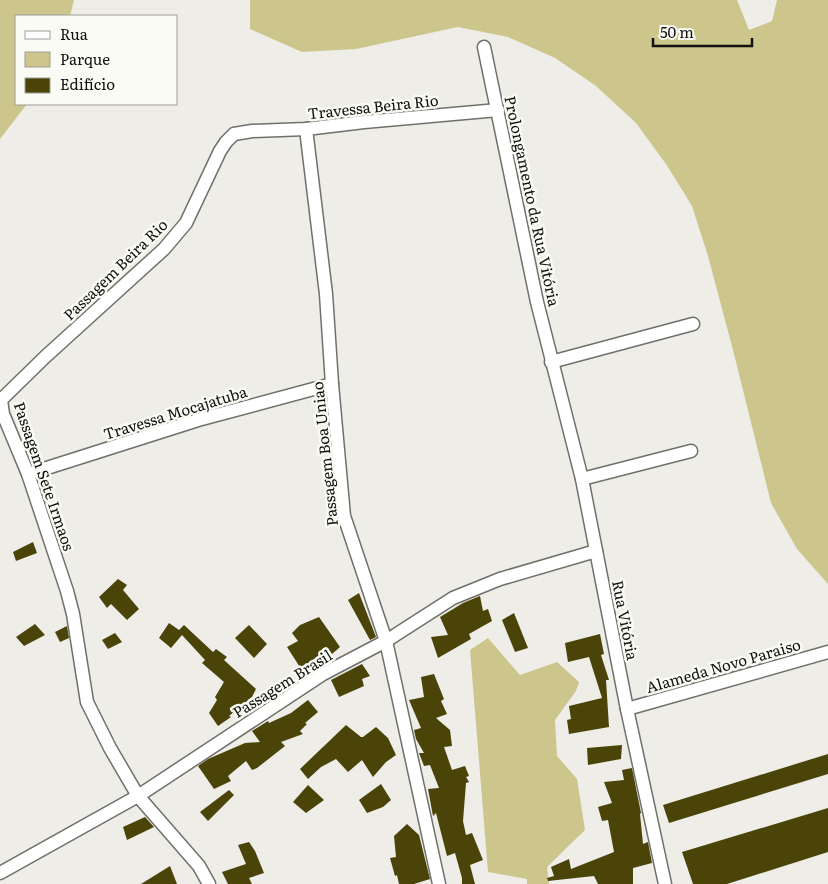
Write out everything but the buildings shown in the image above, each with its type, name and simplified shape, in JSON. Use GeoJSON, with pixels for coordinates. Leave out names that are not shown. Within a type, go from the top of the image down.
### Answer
{"type":"FeatureCollection","features":[{"type":"Feature","properties":{"kind":"street","name":"Prolongamento da Rua Vitória"},"geometry":{"type":"LineString","coordinates":[[484,47],[551,362]]}},
{"type":"Feature","properties":{"kind":"street","name":"Travessa Beira Rio"},"geometry":{"type":"LineString","coordinates":[[252,131],[306,129],[498,110]]}},
{"type":"Feature","properties":{"kind":"street","name":"Passagem Boa Uniao"},"geometry":{"type":"LineString","coordinates":[[306,129],[326,294],[344,516],[386,641],[439,884]]}},
{"type":"Feature","properties":{"kind":"street","name":"Passagem Beira Rio"},"geometry":{"type":"LineString","coordinates":[[1,400],[45,357],[164,249],[186,223],[226,142],[234,134],[252,131]]}},
{"type":"Feature","properties":{"kind":"street"},"geometry":{"type":"LineString","coordinates":[[551,362],[693,324]]}},
{"type":"Feature","properties":{"kind":"street","name":"Rua Vitória"},"geometry":{"type":"LineString","coordinates":[[551,362],[582,479],[627,709],[665,884]]}},
{"type":"Feature","properties":{"kind":"street","name":"Travessa Mocajatuba"},"geometry":{"type":"LineString","coordinates":[[28,474],[198,420],[332,384]]}},
{"type":"Feature","properties":{"kind":"street","name":"Passagem Sete Irmaos"},"geometry":{"type":"LineString","coordinates":[[1,400],[3,414],[28,474],[58,562],[73,614],[87,702],[110,748],[138,796],[199,866],[209,884]]}},
{"type":"Feature","properties":{"kind":"street"},"geometry":{"type":"LineString","coordinates":[[582,479],[691,451]]}},
{"type":"Feature","properties":{"kind":"street","name":"Passagem Brasil"},"geometry":{"type":"LineString","coordinates":[[0,873],[138,796],[323,674],[386,641],[453,598],[500,578],[596,551]]}},
{"type":"Feature","properties":{"kind":"street","name":"Alameda Novo Paraiso"},"geometry":{"type":"LineString","coordinates":[[627,709],[828,652]]}},
{"type":"Feature","properties":{"kind":"green space"},"geometry":{"type":"Polygon","coordinates":[[[0,0],[74,0],[70,15],[15,15],[15,105],[26,105],[0,139],[0,0]]]}},
{"type":"Feature","properties":{"kind":"green space"},"geometry":{"type":"Polygon","coordinates":[[[250,0],[737,0],[749,30],[772,21],[777,0],[828,0],[828,584],[797,549],[771,503],[708,256],[692,206],[666,164],[636,123],[596,86],[555,58],[508,37],[458,27],[356,49],[302,52],[250,29],[250,0]]]}},
{"type":"Feature","properties":{"kind":"green space"},"geometry":{"type":"Polygon","coordinates":[[[488,638],[520,675],[557,662],[579,682],[576,691],[555,720],[557,756],[577,779],[585,830],[547,867],[549,884],[527,884],[527,879],[488,872],[470,650],[488,638]]]}}]}
